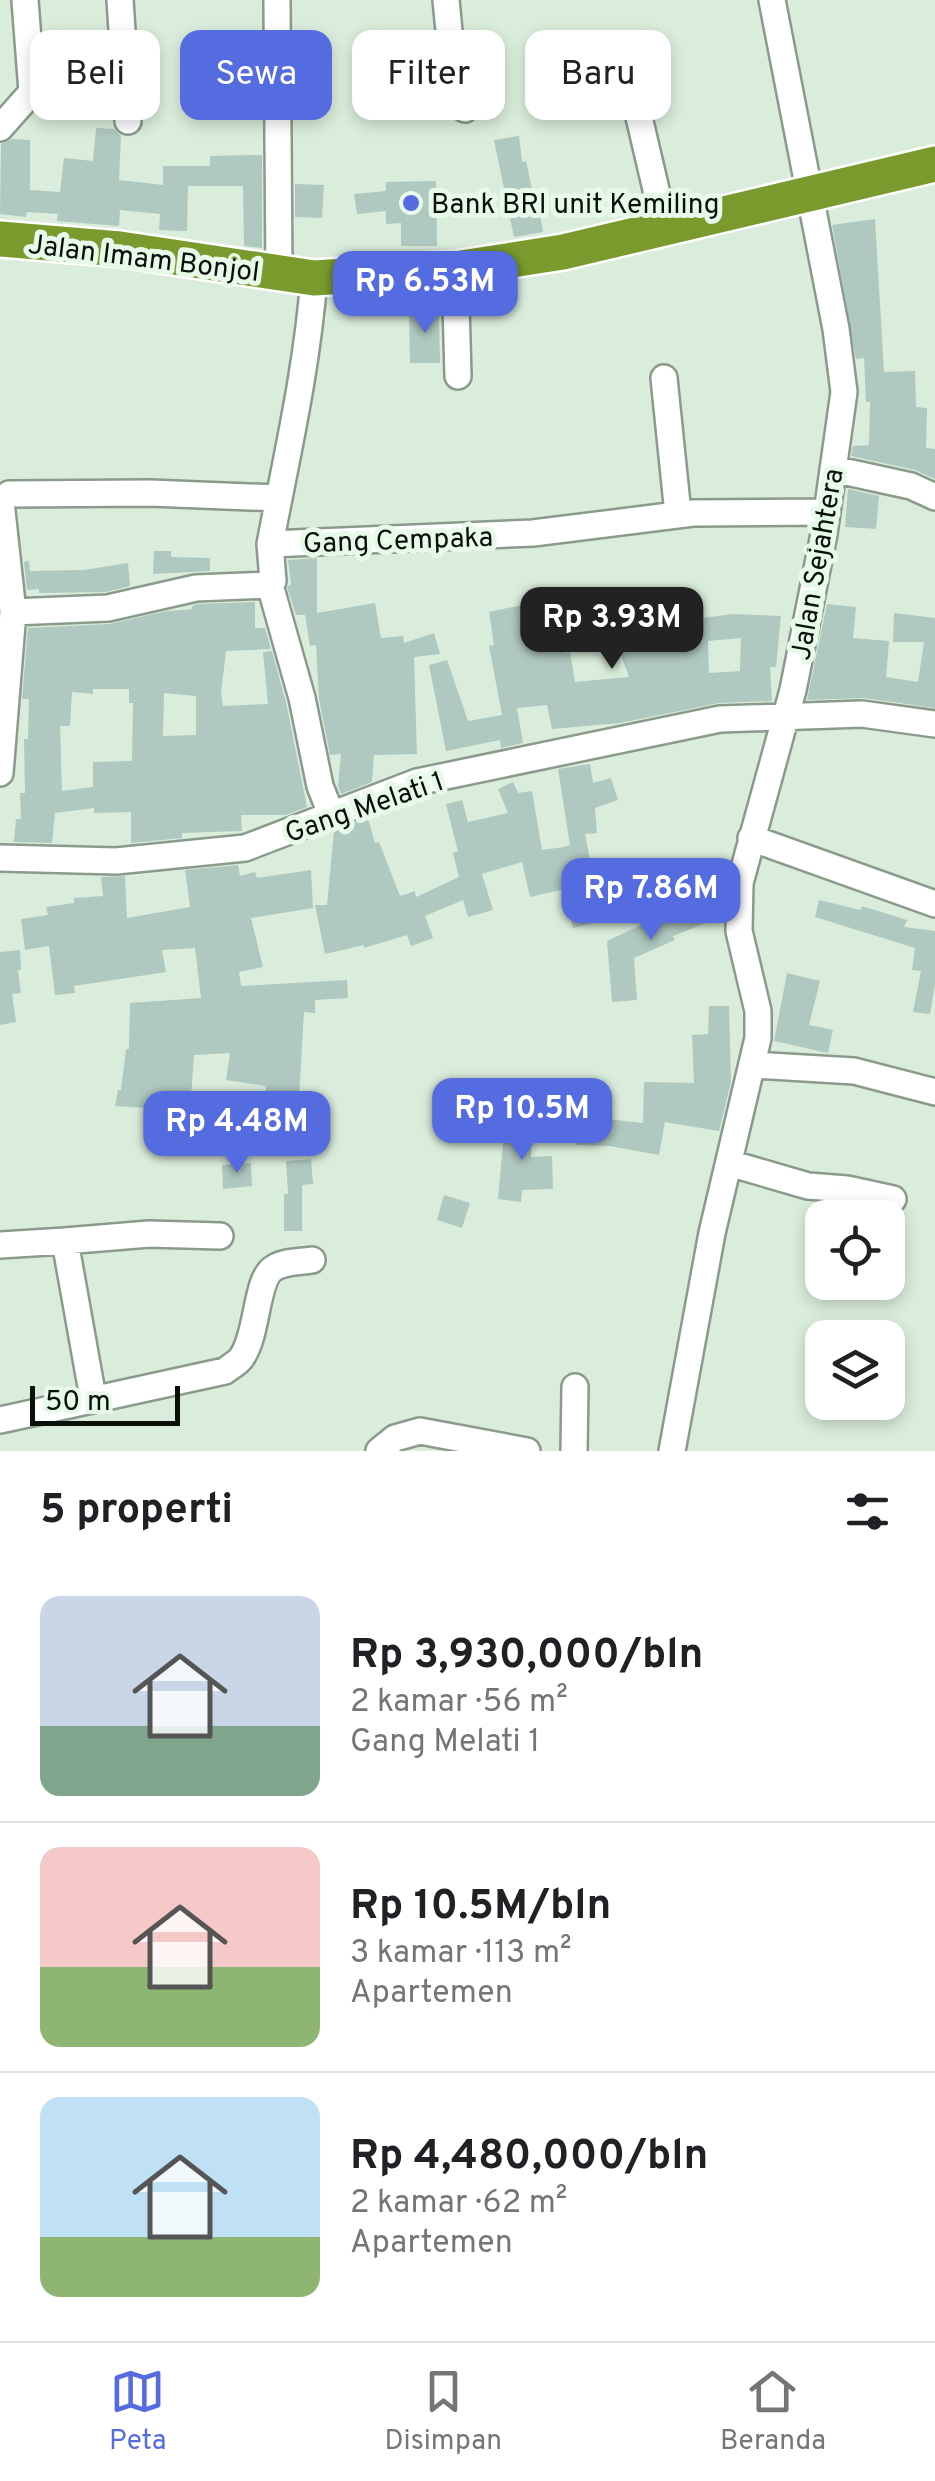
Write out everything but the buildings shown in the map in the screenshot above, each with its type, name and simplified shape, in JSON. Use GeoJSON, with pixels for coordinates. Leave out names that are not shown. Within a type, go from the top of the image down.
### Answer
{"type":"FeatureCollection","features":[{"type":"Feature","properties":{"kind":"highway","name":"Jalan Imam Bonjol"},"geometry":{"type":"LineString","coordinates":[[0,239],[120,249],[296,276],[455,269],[563,252],[935,164]]}},
{"type":"Feature","properties":{"kind":"street"},"geometry":{"type":"LineString","coordinates":[[0,128],[32,92],[25,0]]}},
{"type":"Feature","properties":{"kind":"street"},"geometry":{"type":"LineString","coordinates":[[120,0],[128,121]]}},
{"type":"Feature","properties":{"kind":"street"},"geometry":{"type":"LineString","coordinates":[[270,544],[306,362],[296,276],[277,0]]}},
{"type":"Feature","properties":{"kind":"street"},"geometry":{"type":"LineString","coordinates":[[446,0],[449,30]]}},
{"type":"Feature","properties":{"kind":"street","name":"Jalan Sejahtera"},"geometry":{"type":"LineString","coordinates":[[672,1451],[712,1233],[752,1065],[758,1011],[739,931],[740,883],[793,690],[827,512],[844,392],[772,0]]}},
{"type":"Feature","properties":{"kind":"street"},"geometry":{"type":"LineString","coordinates":[[639,120],[664,228]]}},
{"type":"Feature","properties":{"kind":"street"},"geometry":{"type":"LineString","coordinates":[[455,269],[458,376]]}},
{"type":"Feature","properties":{"kind":"street"},"geometry":{"type":"LineString","coordinates":[[664,378],[678,514]]}},
{"type":"Feature","properties":{"kind":"street"},"geometry":{"type":"LineString","coordinates":[[834,469],[911,486],[935,496]]}},
{"type":"Feature","properties":{"kind":"street"},"geometry":{"type":"LineString","coordinates":[[0,773],[13,612],[1,502],[8,494],[278,498]]}},
{"type":"Feature","properties":{"kind":"street","name":"Gang Cempaka"},"geometry":{"type":"LineString","coordinates":[[331,814],[320,786],[302,698],[270,584],[270,544],[533,533],[678,514],[827,512]]}},
{"type":"Feature","properties":{"kind":"street"},"geometry":{"type":"LineString","coordinates":[[13,612],[108,608],[196,588],[270,584]]}},
{"type":"Feature","properties":{"kind":"street","name":"Gang Melati 1"},"geometry":{"type":"LineString","coordinates":[[0,858],[116,862],[245,848],[417,782],[720,719],[862,714],[935,724]]}},
{"type":"Feature","properties":{"kind":"street"},"geometry":{"type":"LineString","coordinates":[[752,838],[935,904]]}},
{"type":"Feature","properties":{"kind":"street"},"geometry":{"type":"LineString","coordinates":[[752,1065],[854,1071],[935,1092]]}},
{"type":"Feature","properties":{"kind":"street"},"geometry":{"type":"LineString","coordinates":[[729,1162],[808,1186],[893,1199]]}},
{"type":"Feature","properties":{"kind":"street"},"geometry":{"type":"LineString","coordinates":[[0,1245],[149,1234],[220,1236]]}},
{"type":"Feature","properties":{"kind":"street"},"geometry":{"type":"LineString","coordinates":[[65,1241],[93,1398]]}},
{"type":"Feature","properties":{"kind":"street"},"geometry":{"type":"LineString","coordinates":[[0,1420],[226,1370],[242,1358],[260,1308],[260,1282],[270,1270],[283,1264],[312,1260]]}},
{"type":"Feature","properties":{"kind":"street"},"geometry":{"type":"LineString","coordinates":[[574,1451],[575,1387]]}},
{"type":"Feature","properties":{"kind":"street"},"geometry":{"type":"LineString","coordinates":[[380,1451],[395,1438],[420,1430],[527,1451]]}},
{"type":"Feature","properties":{"kind":"place","name":"Bank BRI unit Kemiling"},"geometry":{"type":"Point","coordinates":[411,203]}}]}
